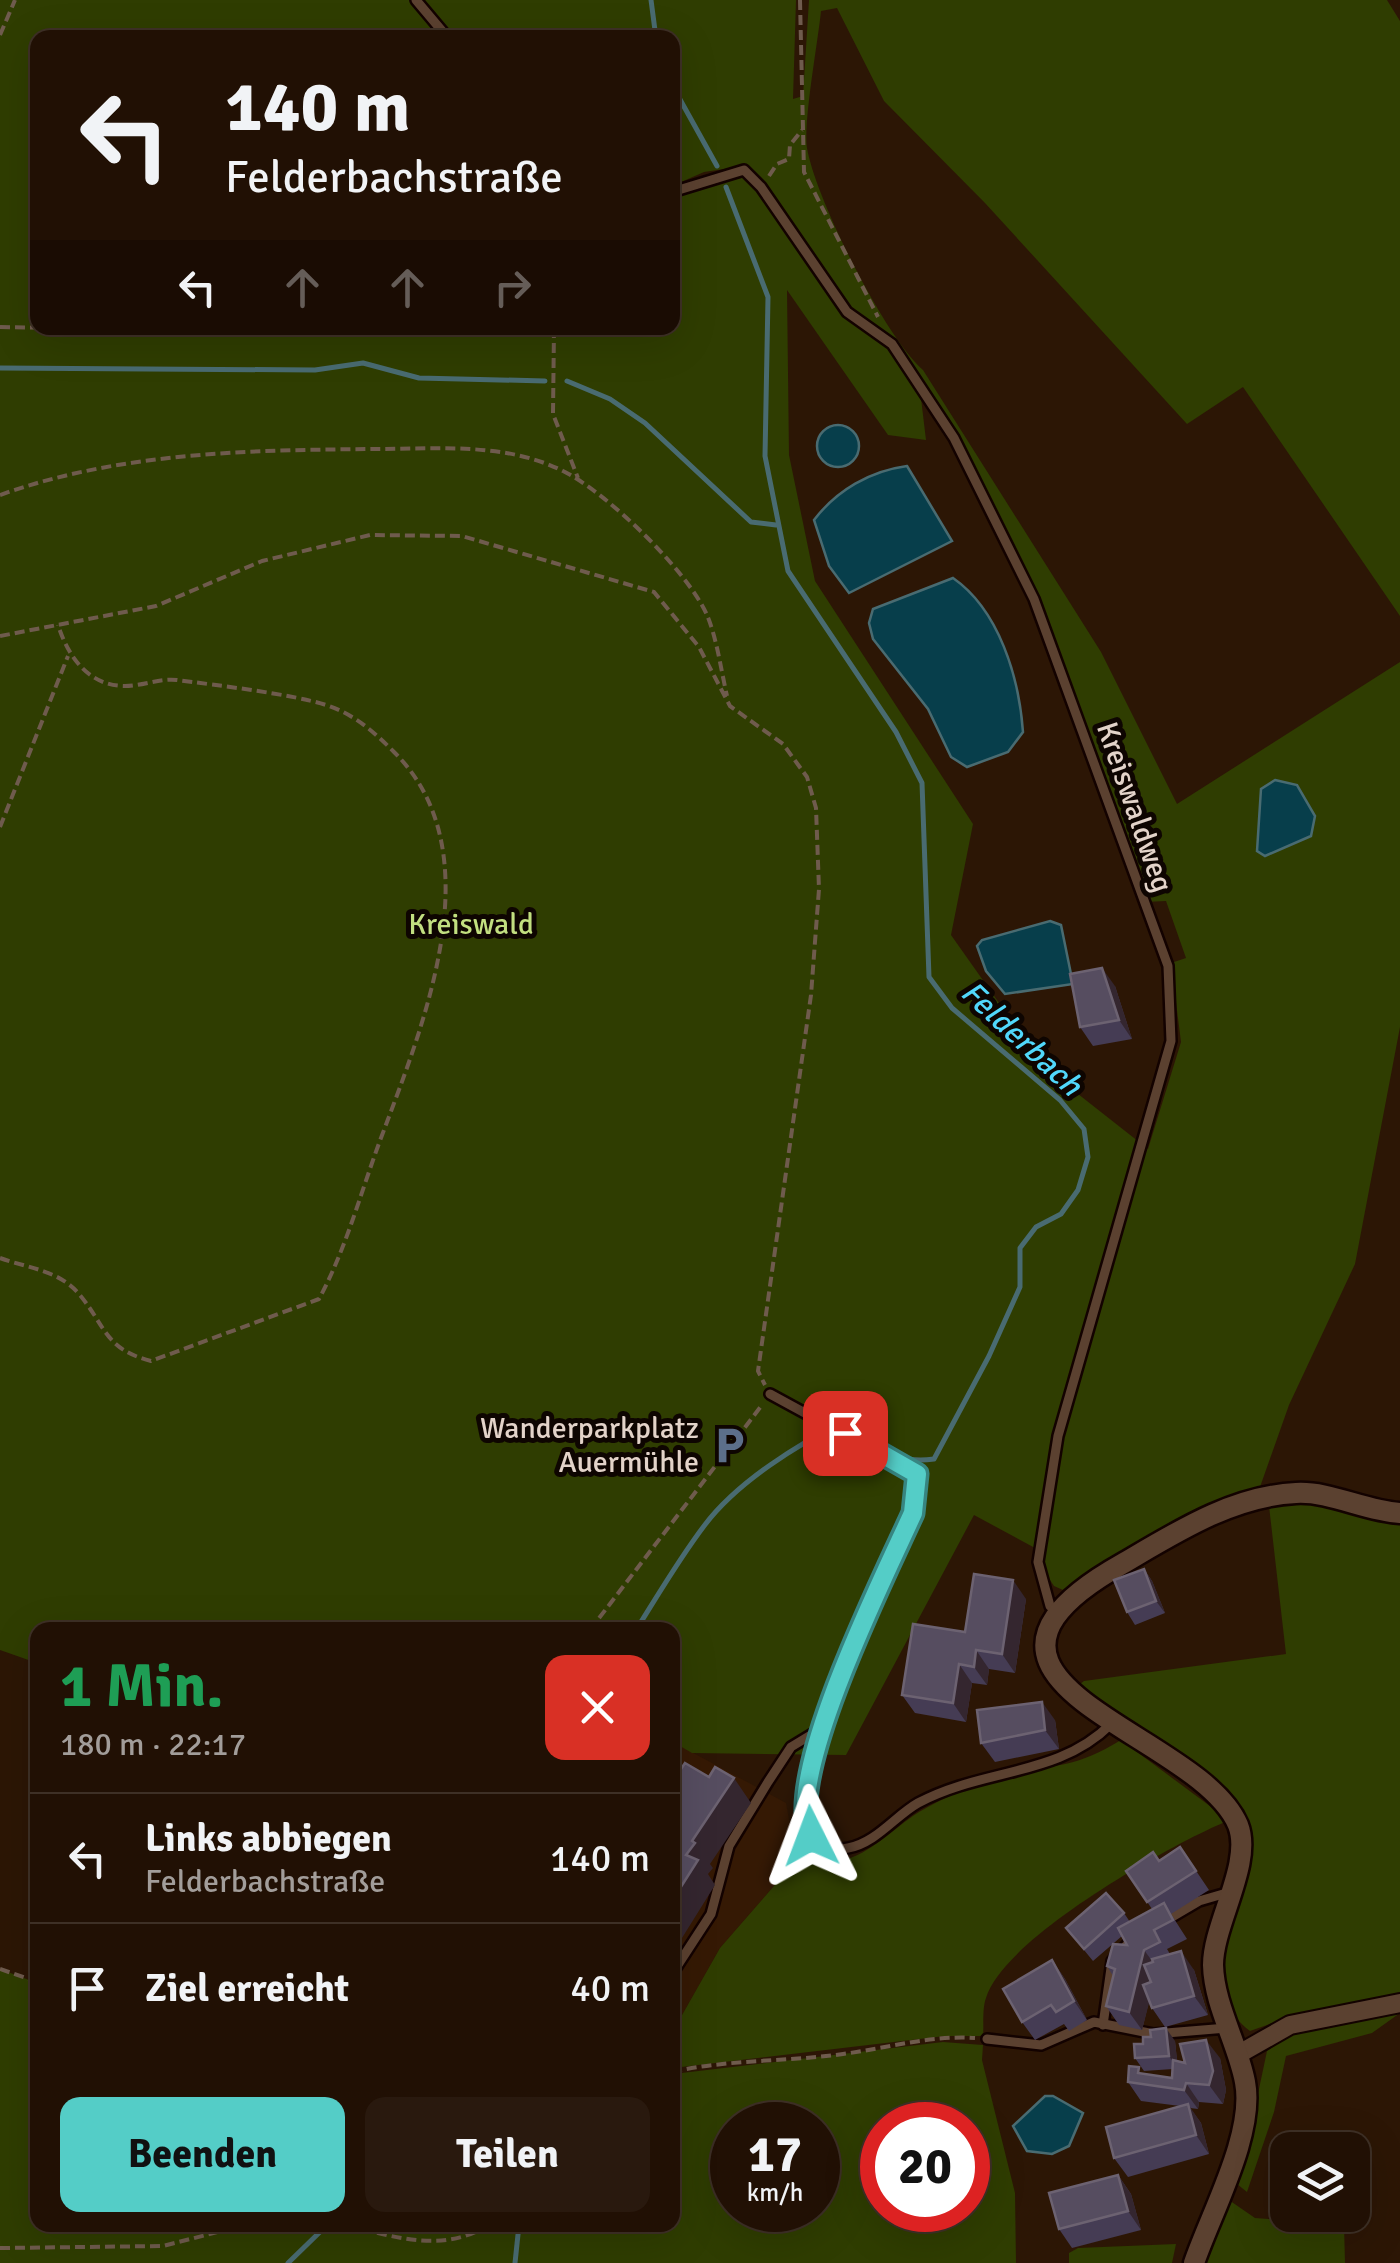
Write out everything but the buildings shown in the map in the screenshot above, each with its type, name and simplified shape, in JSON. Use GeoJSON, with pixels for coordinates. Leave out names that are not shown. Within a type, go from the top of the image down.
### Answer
{"type":"FeatureCollection","features":[{"type":"Feature","properties":{"kind":"street"},"geometry":{"type":"LineString","coordinates":[[1194,2263],[1245,2123],[1246,2087],[1213,1965],[1242,1844],[1233,1816],[1212,1793],[1069,1688],[1049,1662],[1045,1639],[1056,1611],[1100,1576],[1238,1503],[1298,1492],[1400,1512]]}},
{"type":"Feature","properties":{"kind":"street"},"geometry":{"type":"LineString","coordinates":[[1238,2054],[1290,2026],[1400,2003]]}},
{"type":"Feature","properties":{"kind":"lane"},"geometry":{"type":"LineString","coordinates":[[416,0],[441,30]]}},
{"type":"Feature","properties":{"kind":"lane"},"geometry":{"type":"LineString","coordinates":[[680,188],[744,170],[761,188]]}},
{"type":"Feature","properties":{"kind":"lane","name":"Kreiswaldweg"},"geometry":{"type":"LineString","coordinates":[[761,188],[847,312],[892,344],[954,438],[1034,599],[1168,966],[1171,1041],[1058,1436],[1038,1562],[1050,1606],[1056,1611]]}},
{"type":"Feature","properties":{"kind":"lane"},"geometry":{"type":"LineString","coordinates":[[770,1394],[917,1474],[913,1513],[831,1696],[804,1824],[811,1836],[826,1847],[849,1848],[876,1834],[916,1804],[961,1784],[1006,1770],[1057,1762],[1088,1748],[1114,1722]]}},
{"type":"Feature","properties":{"kind":"lane"},"geometry":{"type":"LineString","coordinates":[[680,1962],[711,1914],[729,1846],[768,1782],[792,1747],[824,1728]]}},
{"type":"Feature","properties":{"kind":"lane"},"geometry":{"type":"LineString","coordinates":[[1154,1927],[1199,1901],[1230,1892]]}},
{"type":"Feature","properties":{"kind":"lane"},"geometry":{"type":"LineString","coordinates":[[1103,2025],[1112,1960],[1121,1946],[1144,1932]]}},
{"type":"Feature","properties":{"kind":"lane"},"geometry":{"type":"LineString","coordinates":[[986,2039],[1041,2045],[1094,2022],[1154,2034],[1228,2028]]}},
{"type":"Feature","properties":{"kind":"path"},"geometry":{"type":"LineString","coordinates":[[0,35],[15,0]]}},
{"type":"Feature","properties":{"kind":"path"},"geometry":{"type":"LineString","coordinates":[[800,0],[804,172],[892,344]]}},
{"type":"Feature","properties":{"kind":"path"},"geometry":{"type":"LineString","coordinates":[[761,188],[776,164],[788,159],[790,145],[802,130]]}},
{"type":"Feature","properties":{"kind":"path"},"geometry":{"type":"LineString","coordinates":[[0,328],[30,328]]}},
{"type":"Feature","properties":{"kind":"path"},"geometry":{"type":"LineString","coordinates":[[554,335],[554,414],[578,479]]}},
{"type":"Feature","properties":{"kind":"path"},"geometry":{"type":"LineString","coordinates":[[0,495],[106,468],[230,450],[470,448],[512,453],[578,479],[667,560],[706,614],[730,706]]}},
{"type":"Feature","properties":{"kind":"path"},"geometry":{"type":"LineString","coordinates":[[0,636],[156,606],[262,561],[370,534],[462,536],[654,592],[698,647],[730,706],[783,744],[807,778],[816,808],[818,889],[811,994],[758,1370],[770,1394],[596,1622]]}},
{"type":"Feature","properties":{"kind":"path"},"geometry":{"type":"LineString","coordinates":[[0,1258],[50,1272],[78,1292],[103,1334],[126,1355],[151,1362],[319,1299],[342,1257],[384,1130],[412,1063],[436,978],[447,882],[432,810],[406,764],[368,726],[326,705],[173,680],[122,687],[92,677],[68,656],[58,625]]}},
{"type":"Feature","properties":{"kind":"path"},"geometry":{"type":"LineString","coordinates":[[0,827],[68,656]]}},
{"type":"Feature","properties":{"kind":"path"},"geometry":{"type":"LineString","coordinates":[[0,1969],[30,1979]]}},
{"type":"Feature","properties":{"kind":"path"},"geometry":{"type":"LineString","coordinates":[[680,2070],[710,2064],[848,2053],[944,2037],[986,2039]]}},
{"type":"Feature","properties":{"kind":"path"},"geometry":{"type":"LineString","coordinates":[[0,2248],[163,2246],[218,2232]]}},
{"type":"Feature","properties":{"kind":"path"},"geometry":{"type":"LineString","coordinates":[[382,2232],[436,2243],[475,2232]]}},
{"type":"Feature","properties":{"kind":"shaded area"},"geometry":{"type":"Polygon","coordinates":[[[680,1746],[786,1803],[790,1825],[807,1848],[720,1948],[680,2019],[680,1746]]]}},
{"type":"Feature","properties":{"kind":"green space","name":"Kreiswald"},"geometry":{"type":"Polygon","coordinates":[[[0,0],[796,0],[793,99],[803,96],[809,0],[1387,0],[1400,21],[1400,616],[1243,387],[1187,424],[985,203],[884,101],[837,8],[821,11],[807,120],[807,148],[813,171],[854,266],[890,329],[923,370],[1101,652],[1177,804],[1400,662],[1400,1027],[1355,1264],[1289,1405],[1260,1487],[1168,1526],[1063,1590],[1054,1586],[1038,1562],[1063,1437],[1078,1387],[1070,1386],[1054,1435],[1035,1548],[974,1515],[846,1755],[692,1753],[680,1746],[680,1622],[30,1622],[30,1661],[0,1650],[0,0]],[[787,290],[789,455],[815,581],[973,824],[951,935],[1045,1068],[1148,1149],[1181,1042],[1171,963],[1186,958],[1166,901],[1145,902],[1037,598],[999,521],[920,390],[926,440],[888,435],[787,290]]]}},
{"type":"Feature","properties":{"kind":"green space"},"geometry":{"type":"Polygon","coordinates":[[[1307,1502],[1400,1524],[1400,1996],[1298,2014],[1250,2031],[1234,2013],[1225,1990],[1222,1963],[1227,1903],[1244,1822],[1075,1688],[1084,1681],[1286,1654],[1269,1506],[1307,1502]]]}},
{"type":"Feature","properties":{"kind":"green space"},"geometry":{"type":"Polygon","coordinates":[[[1121,1740],[1218,1812],[1225,1822],[1129,1872],[1055,1922],[1023,1949],[999,1974],[986,1998],[983,2036],[945,2036],[680,2067],[680,2019],[720,1948],[807,1848],[821,1858],[850,1858],[919,1812],[960,1791],[1104,1750],[1121,1740]]]}},
{"type":"Feature","properties":{"kind":"green space"},"geometry":{"type":"Polygon","coordinates":[[[0,1969],[30,1980],[30,2232],[680,2232],[680,2073],[943,2042],[983,2045],[982,2060],[1015,2193],[1016,2263],[0,2263],[0,1969]]]}},
{"type":"Feature","properties":{"kind":"green space"},"geometry":{"type":"Polygon","coordinates":[[[1400,2013],[1372,2033],[1286,2056],[1274,2112],[1247,2192],[1232,2180],[1252,2122],[1267,2051],[1302,2027],[1400,2013]]]}},
{"type":"Feature","properties":{"kind":"green space"},"geometry":{"type":"Polygon","coordinates":[[[1226,2198],[1255,2218],[1270,2219],[1270,2232],[1344,2232],[1345,2263],[1203,2263],[1226,2198]]]}},
{"type":"Feature","properties":{"kind":"green space"},"geometry":{"type":"Polygon","coordinates":[[[1176,2244],[1172,2263],[1069,2263],[1069,2253],[1078,2248],[1176,2244]]]}},
{"type":"Feature","properties":{"kind":"water"},"geometry":{"type":"Polygon","coordinates":[[[838,425],[853,431],[859,446],[853,461],[838,467],[823,461],[817,446],[823,431],[838,425]]]}},
{"type":"Feature","properties":{"kind":"water"},"geometry":{"type":"Polygon","coordinates":[[[907,466],[952,541],[849,593],[829,566],[814,520],[855,484],[880,472],[907,466]]]}},
{"type":"Feature","properties":{"kind":"water"},"geometry":{"type":"Polygon","coordinates":[[[953,578],[983,608],[1004,646],[1017,689],[1023,732],[1008,752],[967,767],[951,757],[928,709],[873,639],[869,623],[873,609],[953,578]]]}},
{"type":"Feature","properties":{"kind":"water"},"geometry":{"type":"Polygon","coordinates":[[[1275,780],[1297,785],[1315,816],[1311,836],[1265,856],[1257,851],[1261,789],[1275,780]]]}},
{"type":"Feature","properties":{"kind":"water"},"geometry":{"type":"Polygon","coordinates":[[[1050,921],[1061,925],[1073,984],[1005,994],[986,971],[977,946],[982,940],[1050,921]]]}},
{"type":"Feature","properties":{"kind":"water"},"geometry":{"type":"Polygon","coordinates":[[[1045,2096],[1053,2096],[1083,2113],[1069,2146],[1052,2154],[1027,2151],[1013,2126],[1045,2096]]]}},
{"type":"Feature","properties":{"kind":"waterway","name":"Felderbach"},"geometry":{"type":"LineString","coordinates":[[651,0],[655,30]]}},
{"type":"Feature","properties":{"kind":"waterway","name":"Felderbach"},"geometry":{"type":"LineString","coordinates":[[680,99],[717,166]]}},
{"type":"Feature","properties":{"kind":"waterway","name":"Felderbach"},"geometry":{"type":"LineString","coordinates":[[641,1622],[686,1551],[718,1510],[751,1479],[809,1440],[847,1420],[895,1455],[934,1459],[989,1356],[1020,1287],[1020,1248],[1036,1227],[1061,1214],[1078,1190],[1088,1157],[1084,1129],[1060,1100],[952,1008],[929,977],[922,783],[896,732],[788,571],[765,456],[768,297],[726,187]]}},
{"type":"Feature","properties":{"kind":"waterway"},"geometry":{"type":"LineString","coordinates":[[0,368],[315,370],[363,363],[419,378],[545,381]]}},
{"type":"Feature","properties":{"kind":"waterway"},"geometry":{"type":"LineString","coordinates":[[567,381],[610,399],[645,423],[751,522],[776,525]]}},
{"type":"Feature","properties":{"kind":"waterway"},"geometry":{"type":"LineString","coordinates":[[288,2263],[320,2232]]}},
{"type":"Feature","properties":{"kind":"waterway","name":"Felderbach"},"geometry":{"type":"LineString","coordinates":[[515,2263],[518,2232]]}},
{"type":"Feature","properties":{"kind":"place","name":"Wanderparkplatz Auermühle"},"geometry":{"type":"Point","coordinates":[729,1445]}},
{"type":"Feature","properties":{"kind":"route"},"geometry":{"type":"LineString","coordinates":[[811,1836],[804,1824],[804,1810],[831,1696],[913,1513],[917,1490],[917,1474],[845,1433]]}}]}
